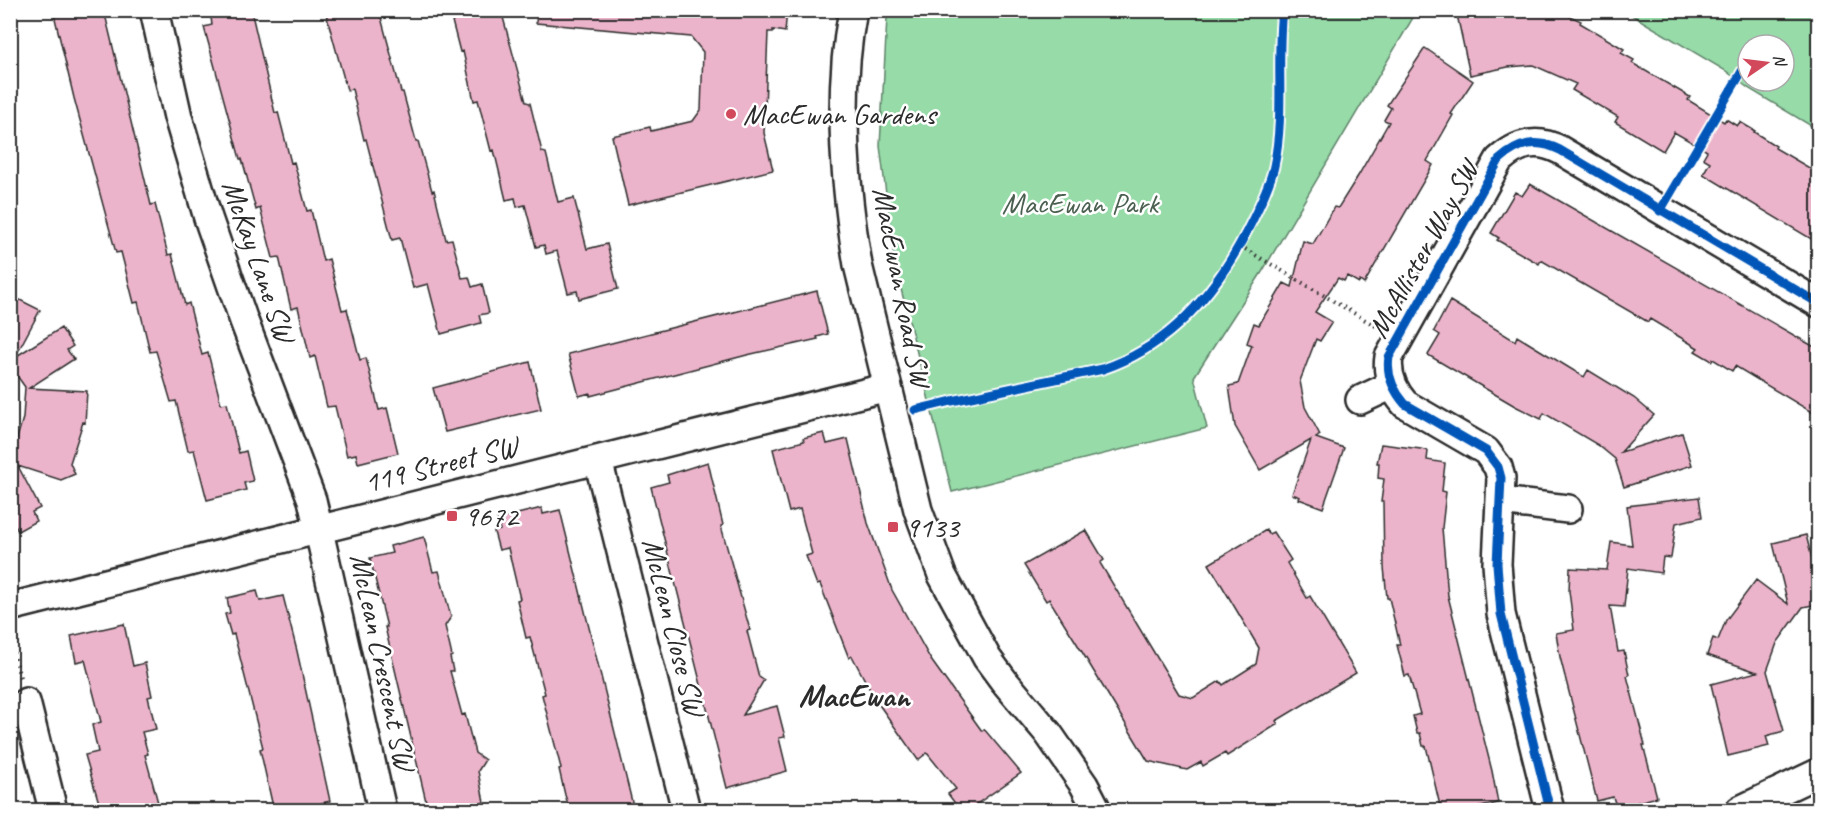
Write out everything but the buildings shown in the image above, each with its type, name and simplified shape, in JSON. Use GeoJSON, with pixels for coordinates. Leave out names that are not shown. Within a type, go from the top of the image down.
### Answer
{"type":"FeatureCollection","features":[{"type":"Feature","properties":{"kind":"street","name":"McKay Lane SW"},"geometry":{"type":"LineString","coordinates":[[154,10],[178,117],[201,198],[244,321],[306,480],[320,528]]}},
{"type":"Feature","properties":{"kind":"street","name":"MacEwan Road SW"},"geometry":{"type":"LineString","coordinates":[[853,10],[846,72],[847,183],[858,265],[918,510],[942,575],[987,658],[1048,733],[1084,785],[1097,810]]}},
{"type":"Feature","properties":{"kind":"street","name":"McAllister Way SW"},"geometry":{"type":"LineString","coordinates":[[1550,810],[1501,614],[1497,564],[1501,478],[1498,467],[1486,452],[1405,404],[1392,385],[1387,367],[1398,339],[1499,160],[1516,147],[1538,142],[1560,150],[1818,303]]}},
{"type":"Feature","properties":{"kind":"street","name":"McAllister Way SW"},"geometry":{"type":"LineString","coordinates":[[1360,400],[1392,385]]}},
{"type":"Feature","properties":{"kind":"street","name":"119 Street SW"},"geometry":{"type":"LineString","coordinates":[[10,607],[888,387]]}},
{"type":"Feature","properties":{"kind":"street","name":"McLean Close SW"},"geometry":{"type":"LineString","coordinates":[[598,460],[686,810]]}},
{"type":"Feature","properties":{"kind":"street"},"geometry":{"type":"LineString","coordinates":[[1500,501],[1568,508]]}},
{"type":"Feature","properties":{"kind":"street","name":"McLean Crescent SW"},"geometry":{"type":"LineString","coordinates":[[320,528],[382,810]]}},
{"type":"Feature","properties":{"kind":"street"},"geometry":{"type":"LineString","coordinates":[[26,702],[53,810]]}},
{"type":"Feature","properties":{"kind":"street"},"geometry":{"type":"LineString","coordinates":[[1740,810],[1818,773]]}},
{"type":"Feature","properties":{"kind":"path"},"geometry":{"type":"LineString","coordinates":[[1245,235],[1238,250],[1398,339]]}},
{"type":"Feature","properties":{"kind":"path"},"geometry":{"type":"LineString","coordinates":[[10,641],[26,702]]}},
{"type":"Feature","properties":{"kind":"green space","name":"MacEwan Park"},"geometry":{"type":"Polygon","coordinates":[[[889,10],[1417,11],[1262,272],[1194,377],[1207,428],[952,492],[895,265],[880,146],[889,10]]]}},
{"type":"Feature","properties":{"kind":"green space"},"geometry":{"type":"Polygon","coordinates":[[[1625,11],[1818,11],[1818,130],[1756,93],[1796,93],[1796,33],[1736,33],[1736,79],[1625,11]]]}},
{"type":"Feature","properties":{"kind":"cycle path"},"geometry":{"type":"LineString","coordinates":[[915,410],[1103,369],[1152,345],[1192,311],[1210,291],[1239,245],[1252,221],[1272,173],[1279,127],[1282,10]]}},
{"type":"Feature","properties":{"kind":"cycle path"},"geometry":{"type":"LineString","coordinates":[[1660,211],[1736,81]]}},
{"type":"Feature","properties":{"kind":"cycle path"},"geometry":{"type":"LineString","coordinates":[[1550,810],[1501,614],[1497,564],[1501,478],[1498,467],[1486,451],[1405,404],[1391,382],[1389,357],[1499,160],[1513,150],[1528,144],[1543,144],[1560,150],[1818,303]]}},
{"type":"Feature","properties":{"kind":"place","name":"MacEwan Gardens"},"geometry":{"type":"Point","coordinates":[731,114]}},
{"type":"Feature","properties":{"kind":"place","name":"9672"},"geometry":{"type":"Point","coordinates":[452,516]}},
{"type":"Feature","properties":{"kind":"place","name":"9133"},"geometry":{"type":"Point","coordinates":[893,527]}},
{"type":"Feature","properties":{"kind":"district","name":"MacEwan"},"geometry":{"type":"Point","coordinates":[854,695]}}]}
